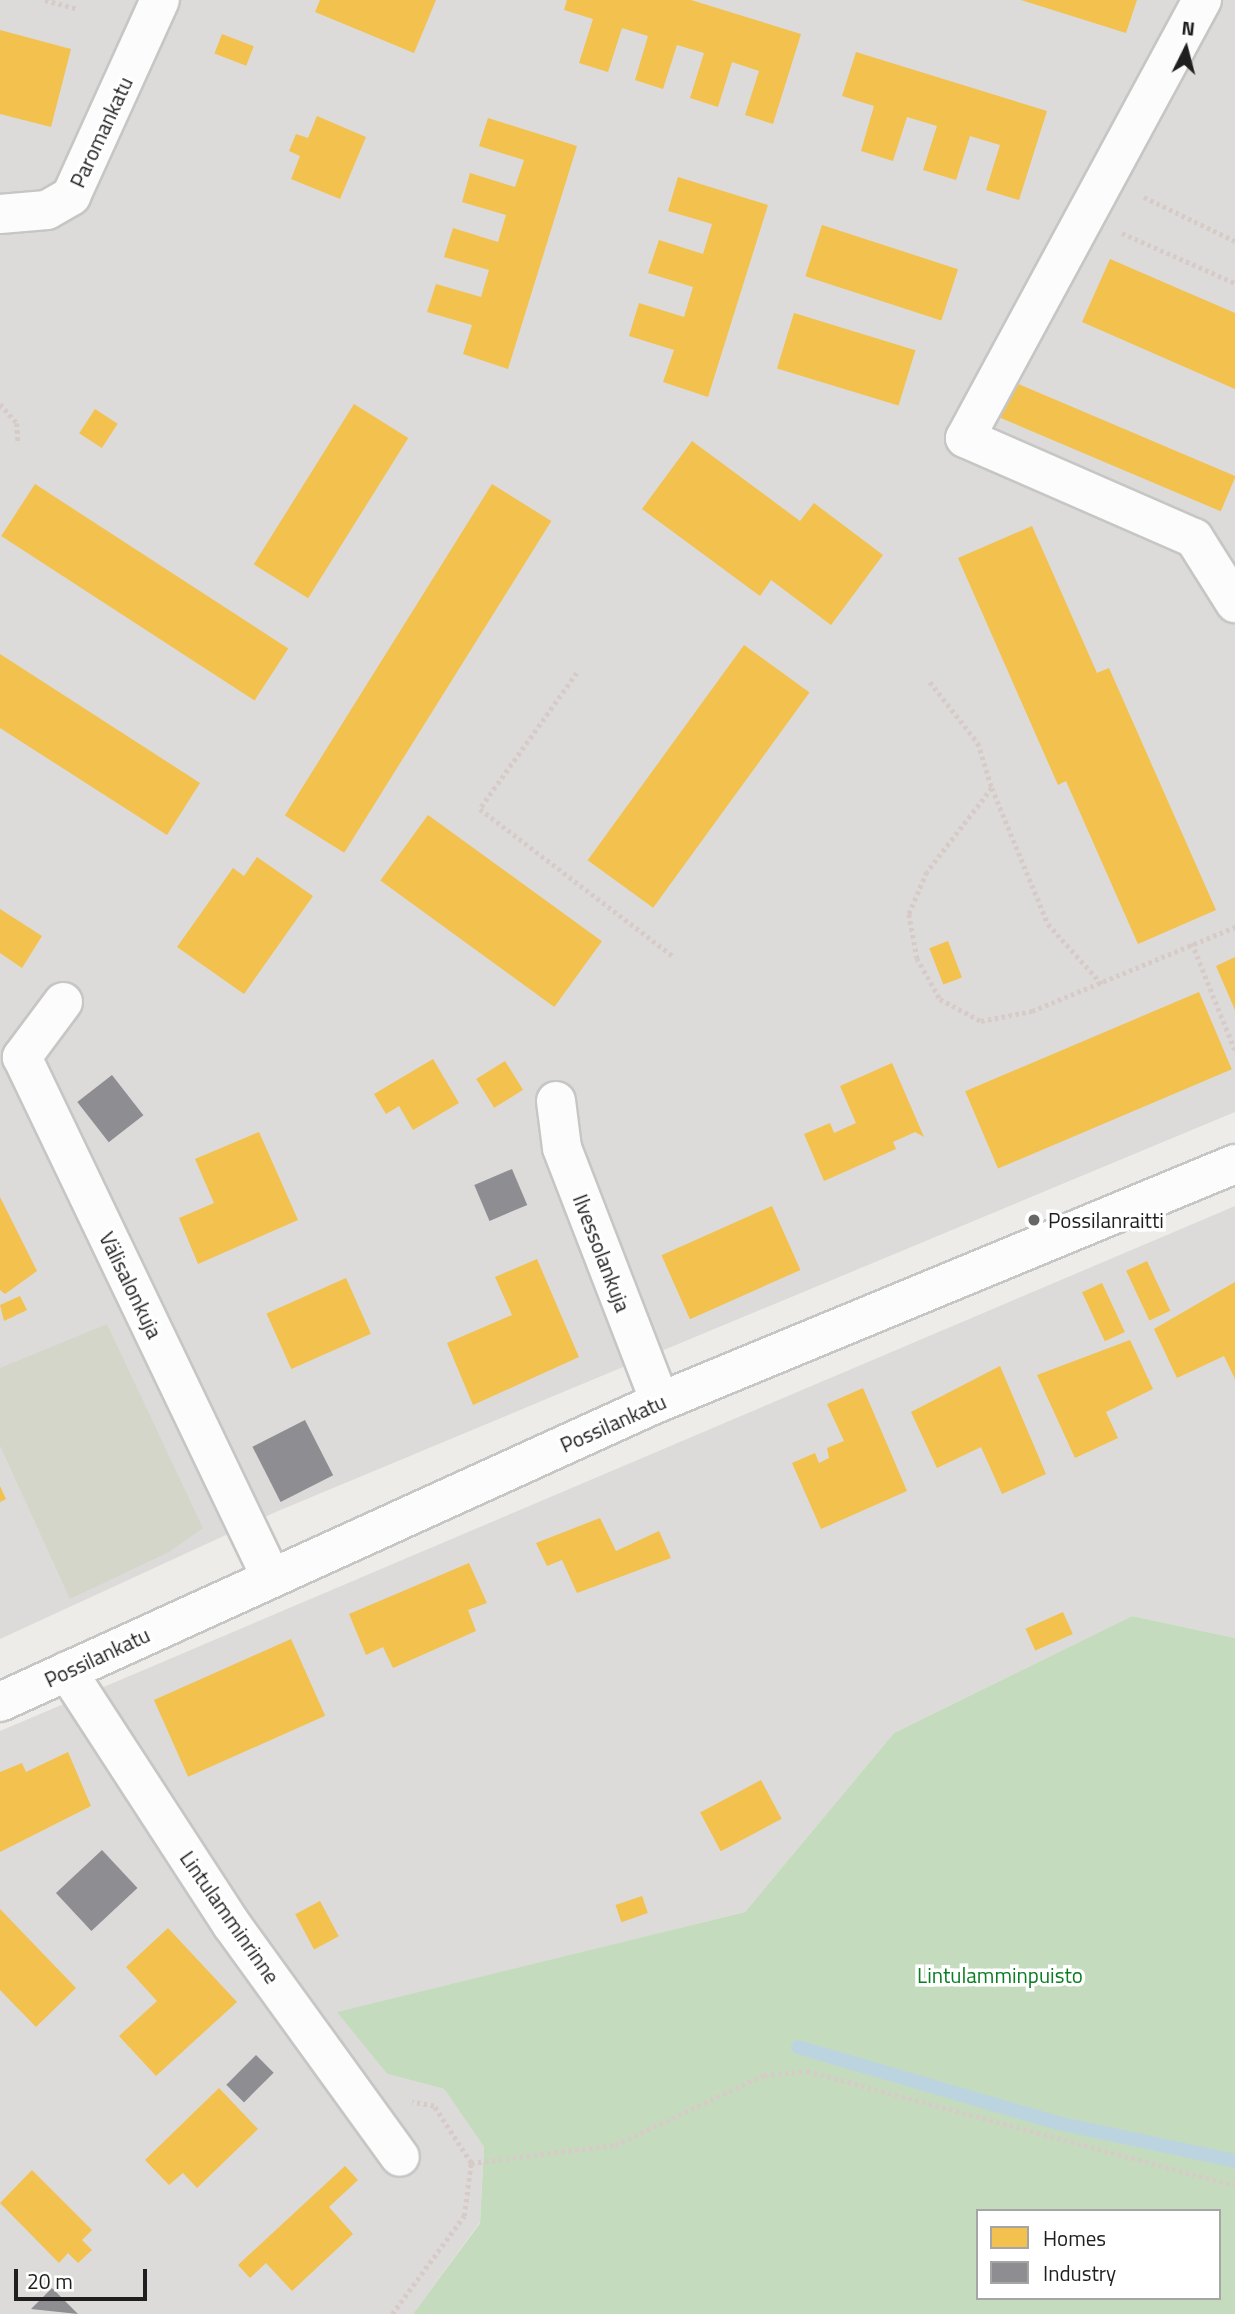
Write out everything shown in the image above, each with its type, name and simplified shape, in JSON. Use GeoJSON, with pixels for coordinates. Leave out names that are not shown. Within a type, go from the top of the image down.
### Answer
{"type":"FeatureCollection","features":[{"type":"Feature","properties":{"kind":"street","name":"Paromankatu"},"geometry":{"type":"LineString","coordinates":[[0,214],[47,210],[71,196],[160,0]]}},
{"type":"Feature","properties":{"kind":"street"},"geometry":{"type":"LineString","coordinates":[[1202,0],[965,438],[1194,538],[1235,603]]}},
{"type":"Feature","properties":{"kind":"street","name":"Välisalonkuja"},"geometry":{"type":"LineString","coordinates":[[63,1002],[22,1057],[270,1575]]}},
{"type":"Feature","properties":{"kind":"street","name":"Ilvessolankuja"},"geometry":{"type":"LineString","coordinates":[[556,1101],[562,1148],[660,1402]]}},
{"type":"Feature","properties":{"kind":"street","name":"Possilankatu"},"geometry":{"type":"LineString","coordinates":[[0,1702],[270,1575],[660,1402],[1235,1164]]}},
{"type":"Feature","properties":{"kind":"street","name":"Lintulamminrinne"},"geometry":{"type":"LineString","coordinates":[[67,1671],[232,1925],[400,2157]]}},
{"type":"Feature","properties":{"kind":"path"},"geometry":{"type":"LineString","coordinates":[[45,0],[78,9]]}},
{"type":"Feature","properties":{"kind":"path"},"geometry":{"type":"LineString","coordinates":[[1106,179],[1235,240]]}},
{"type":"Feature","properties":{"kind":"path"},"geometry":{"type":"LineString","coordinates":[[1086,216],[1235,283]]}},
{"type":"Feature","properties":{"kind":"path"},"geometry":{"type":"LineString","coordinates":[[0,404],[17,423],[18,444]]}},
{"type":"Feature","properties":{"kind":"path"},"geometry":{"type":"LineString","coordinates":[[577,673],[480,809],[673,956]]}},
{"type":"Feature","properties":{"kind":"path"},"geometry":{"type":"LineString","coordinates":[[930,682],[978,743],[992,788],[1048,924],[1103,985]]}},
{"type":"Feature","properties":{"kind":"path"},"geometry":{"type":"LineString","coordinates":[[992,788],[927,872],[909,914],[917,958],[940,999],[981,1021],[1032,1011],[1103,985],[1192,943],[1235,927]]}},
{"type":"Feature","properties":{"kind":"path"},"geometry":{"type":"LineString","coordinates":[[1192,943],[1235,1050]]}},
{"type":"Feature","properties":{"kind":"path"},"geometry":{"type":"LineString","coordinates":[[471,2162],[615,2145],[764,2075],[807,2071],[1235,2186]]}},
{"type":"Feature","properties":{"kind":"shaded area"},"geometry":{"type":"Polygon","coordinates":[[[0,0],[1235,0],[1235,1112],[278,1511],[0,1639],[0,0]]]}},
{"type":"Feature","properties":{"kind":"shaded area"},"geometry":{"type":"Polygon","coordinates":[[[1235,1206],[1235,1638],[1132,1616],[894,1733],[745,1912],[338,2012],[387,2074],[444,2089],[484,2147],[480,2222],[413,2314],[0,2314],[0,1731],[1235,1206]]]}},
{"type":"Feature","properties":{"kind":"shaded area"},"geometry":{"type":"Polygon","coordinates":[[[107,1324],[203,1528],[169,1552],[70,1599],[0,1446],[0,1368],[107,1324]]]}},
{"type":"Feature","properties":{"kind":"green space","name":"Lintulamminpuisto"},"geometry":{"type":"Polygon","coordinates":[[[1132,1616],[1235,1638],[1235,2314],[413,2314],[480,2223],[484,2147],[444,2089],[387,2074],[337,2012],[745,1912],[894,1733],[1132,1616]]]}},
{"type":"Feature","properties":{"kind":"building: Homes"},"geometry":{"type":"Polygon","coordinates":[[[320,0],[436,0],[414,53],[315,12],[320,0]]]}},
{"type":"Feature","properties":{"kind":"building: Homes"},"geometry":{"type":"Polygon","coordinates":[[[567,0],[691,0],[801,34],[773,124],[745,115],[759,71],[732,62],[718,107],[690,98],[704,53],[677,45],[663,89],[635,80],[648,36],[622,28],[608,72],[579,63],[593,19],[564,10],[567,0]]]}},
{"type":"Feature","properties":{"kind":"building: Homes"},"geometry":{"type":"Polygon","coordinates":[[[1021,0],[1137,0],[1126,33],[1021,0]]]}},
{"type":"Feature","properties":{"kind":"building: Homes"},"geometry":{"type":"Polygon","coordinates":[[[0,30],[71,49],[51,127],[0,114],[0,30]]]}},
{"type":"Feature","properties":{"kind":"building: Homes"},"geometry":{"type":"Polygon","coordinates":[[[222,34],[254,46],[246,66],[214,54],[222,34]]]}},
{"type":"Feature","properties":{"kind":"building: Homes"},"geometry":{"type":"Polygon","coordinates":[[[856,52],[1047,111],[1019,200],[986,190],[1000,145],[970,136],[956,180],[923,170],[937,126],[907,117],[893,161],[861,151],[874,106],[842,96],[856,52]]]}},
{"type":"Feature","properties":{"kind":"building: Homes"},"geometry":{"type":"Polygon","coordinates":[[[317,116],[366,137],[340,199],[291,179],[300,156],[289,151],[296,134],[308,138],[317,116]]]}},
{"type":"Feature","properties":{"kind":"building: Homes"},"geometry":{"type":"Polygon","coordinates":[[[488,118],[577,146],[508,369],[463,354],[472,325],[427,312],[436,284],[481,297],[489,270],[444,257],[453,228],[498,242],[506,215],[462,202],[470,173],[515,187],[524,160],[479,146],[488,118]]]}},
{"type":"Feature","properties":{"kind":"building: Homes"},"geometry":{"type":"Polygon","coordinates":[[[678,177],[768,205],[708,397],[663,382],[674,350],[629,336],[639,303],[684,317],[693,287],[648,273],[659,240],[703,254],[712,224],[668,211],[678,177]]]}},
{"type":"Feature","properties":{"kind":"building: Homes"},"geometry":{"type":"Polygon","coordinates":[[[822,225],[958,269],[941,321],[805,276],[822,225]]]}},
{"type":"Feature","properties":{"kind":"building: Homes"},"geometry":{"type":"Polygon","coordinates":[[[1110,259],[1235,313],[1235,389],[1082,322],[1110,259]]]}},
{"type":"Feature","properties":{"kind":"building: Homes"},"geometry":{"type":"Polygon","coordinates":[[[794,313],[915,350],[898,406],[777,368],[794,313]]]}},
{"type":"Feature","properties":{"kind":"building: Homes"},"geometry":{"type":"Polygon","coordinates":[[[1011,381],[1235,476],[1221,511],[996,416],[1011,381]]]}},
{"type":"Feature","properties":{"kind":"building: Homes"},"geometry":{"type":"Polygon","coordinates":[[[354,404],[408,438],[308,598],[254,564],[354,404]]]}},
{"type":"Feature","properties":{"kind":"building: Homes"},"geometry":{"type":"Polygon","coordinates":[[[95,409],[118,424],[102,448],[79,433],[95,409]]]}},
{"type":"Feature","properties":{"kind":"building: Homes"},"geometry":{"type":"Polygon","coordinates":[[[692,441],[800,521],[814,503],[883,555],[831,625],[771,580],[760,596],[642,509],[692,441]]]}},
{"type":"Feature","properties":{"kind":"building: Homes"},"geometry":{"type":"Polygon","coordinates":[[[35,484],[288,648],[255,700],[1,536],[35,484]]]}},
{"type":"Feature","properties":{"kind":"building: Homes"},"geometry":{"type":"Polygon","coordinates":[[[492,484],[551,521],[344,853],[285,816],[492,484]]]}},
{"type":"Feature","properties":{"kind":"building: Homes"},"geometry":{"type":"Polygon","coordinates":[[[1032,526],[1097,673],[1109,668],[1216,910],[1138,944],[1066,781],[1058,785],[958,558],[1032,526]]]}},
{"type":"Feature","properties":{"kind":"building: Homes"},"geometry":{"type":"Polygon","coordinates":[[[744,645],[810,693],[653,908],[588,860],[744,645]]]}},
{"type":"Feature","properties":{"kind":"building: Homes"},"geometry":{"type":"Polygon","coordinates":[[[0,654],[200,783],[167,835],[0,728],[0,654]]]}},
{"type":"Feature","properties":{"kind":"building: Homes"},"geometry":{"type":"Polygon","coordinates":[[[428,815],[602,941],[554,1007],[380,881],[428,815]]]}},
{"type":"Feature","properties":{"kind":"building: Homes"},"geometry":{"type":"Polygon","coordinates":[[[257,857],[313,896],[244,994],[177,947],[233,868],[244,876],[257,857]]]}},
{"type":"Feature","properties":{"kind":"building: Homes"},"geometry":{"type":"Polygon","coordinates":[[[0,909],[42,936],[22,968],[0,953],[0,909]]]}},
{"type":"Feature","properties":{"kind":"building: Homes"},"geometry":{"type":"Polygon","coordinates":[[[948,941],[962,977],[943,985],[929,948],[948,941]]]}},
{"type":"Feature","properties":{"kind":"building: Homes"},"geometry":{"type":"Polygon","coordinates":[[[1235,957],[1235,1010],[1216,966],[1235,957]]]}},
{"type":"Feature","properties":{"kind":"building: Homes"},"geometry":{"type":"Polygon","coordinates":[[[1199,992],[1232,1069],[998,1169],[965,1091],[1199,992]]]}},
{"type":"Feature","properties":{"kind":"building: Homes"},"geometry":{"type":"Polygon","coordinates":[[[433,1059],[459,1103],[413,1130],[399,1106],[386,1114],[374,1094],[433,1059]]]}},
{"type":"Feature","properties":{"kind":"building: Homes"},"geometry":{"type":"Polygon","coordinates":[[[505,1061],[523,1090],[494,1108],[476,1079],[505,1061]]]}},
{"type":"Feature","properties":{"kind":"building: Homes"},"geometry":{"type":"Polygon","coordinates":[[[892,1063],[924,1137],[915,1132],[893,1142],[896,1149],[824,1181],[804,1134],[830,1123],[834,1133],[856,1123],[840,1086],[892,1063]]]}},
{"type":"Feature","properties":{"kind":"building: Homes"},"geometry":{"type":"Polygon","coordinates":[[[259,1132],[298,1220],[198,1264],[179,1218],[214,1203],[195,1159],[259,1132]]]}},
{"type":"Feature","properties":{"kind":"building: Homes"},"geometry":{"type":"Polygon","coordinates":[[[0,1197],[37,1271],[5,1294],[0,1290],[0,1197]]]}},
{"type":"Feature","properties":{"kind":"building: Homes"},"geometry":{"type":"Polygon","coordinates":[[[772,1206],[800,1270],[690,1319],[661,1255],[772,1206]]]}},
{"type":"Feature","properties":{"kind":"building: Homes"},"geometry":{"type":"Polygon","coordinates":[[[537,1259],[579,1357],[473,1405],[447,1343],[512,1315],[495,1277],[537,1259]]]}},
{"type":"Feature","properties":{"kind":"building: Homes"},"geometry":{"type":"Polygon","coordinates":[[[1147,1261],[1170,1311],[1149,1321],[1126,1271],[1147,1261]]]}},
{"type":"Feature","properties":{"kind":"building: Homes"},"geometry":{"type":"Polygon","coordinates":[[[346,1278],[371,1334],[291,1369],[267,1313],[346,1278]]]}},
{"type":"Feature","properties":{"kind":"building: Homes"},"geometry":{"type":"Polygon","coordinates":[[[1235,1282],[1235,1379],[1224,1356],[1177,1378],[1154,1329],[1235,1282]]]}},
{"type":"Feature","properties":{"kind":"building: Homes"},"geometry":{"type":"Polygon","coordinates":[[[1102,1283],[1125,1332],[1105,1341],[1082,1292],[1102,1283]]]}},
{"type":"Feature","properties":{"kind":"building: Homes"},"geometry":{"type":"Polygon","coordinates":[[[20,1296],[27,1310],[4,1321],[0,1305],[20,1296]]]}},
{"type":"Feature","properties":{"kind":"building: Homes"},"geometry":{"type":"Polygon","coordinates":[[[1130,1340],[1153,1389],[1106,1412],[1118,1438],[1075,1458],[1037,1375],[1130,1340]]]}},
{"type":"Feature","properties":{"kind":"building: Homes"},"geometry":{"type":"Polygon","coordinates":[[[1000,1366],[1046,1474],[1002,1494],[981,1447],[937,1468],[911,1412],[1000,1366]]]}},
{"type":"Feature","properties":{"kind":"building: Homes"},"geometry":{"type":"Polygon","coordinates":[[[863,1388],[907,1491],[821,1529],[792,1463],[815,1453],[819,1463],[829,1458],[827,1448],[844,1441],[827,1404],[863,1388]]]}},
{"type":"Feature","properties":{"kind":"building: Homes"},"geometry":{"type":"Polygon","coordinates":[[[0,1486],[6,1499],[0,1502],[0,1486]]]}},
{"type":"Feature","properties":{"kind":"building: Homes"},"geometry":{"type":"Polygon","coordinates":[[[600,1518],[616,1551],[659,1531],[671,1558],[577,1593],[562,1560],[547,1566],[536,1543],[600,1518]]]}},
{"type":"Feature","properties":{"kind":"building: Homes"},"geometry":{"type":"Polygon","coordinates":[[[469,1563],[487,1603],[468,1610],[476,1631],[393,1668],[383,1647],[366,1655],[349,1614],[469,1563]]]}},
{"type":"Feature","properties":{"kind":"building: Homes"},"geometry":{"type":"Polygon","coordinates":[[[1063,1612],[1073,1634],[1035,1651],[1026,1629],[1063,1612]]]}},
{"type":"Feature","properties":{"kind":"building: Homes"},"geometry":{"type":"Polygon","coordinates":[[[291,1639],[325,1716],[188,1777],[154,1700],[291,1639]]]}},
{"type":"Feature","properties":{"kind":"building: Homes"},"geometry":{"type":"Polygon","coordinates":[[[68,1752],[91,1806],[0,1852],[0,1772],[22,1763],[26,1772],[68,1752]]]}},
{"type":"Feature","properties":{"kind":"building: Homes"},"geometry":{"type":"Polygon","coordinates":[[[761,1780],[782,1819],[721,1851],[700,1812],[761,1780]]]}},
{"type":"Feature","properties":{"kind":"building: Homes"},"geometry":{"type":"Polygon","coordinates":[[[642,1896],[648,1913],[621,1922],[616,1905],[642,1896]]]}},
{"type":"Feature","properties":{"kind":"building: Homes"},"geometry":{"type":"Polygon","coordinates":[[[320,1901],[339,1936],[314,1949],[295,1914],[320,1901]]]}},
{"type":"Feature","properties":{"kind":"building: Homes"},"geometry":{"type":"Polygon","coordinates":[[[0,1909],[76,1988],[36,2027],[0,1990],[0,1909]]]}},
{"type":"Feature","properties":{"kind":"building: Homes"},"geometry":{"type":"Polygon","coordinates":[[[168,1928],[237,2002],[156,2076],[119,2036],[157,2001],[126,1967],[168,1928]]]}},
{"type":"Feature","properties":{"kind":"building: Homes"},"geometry":{"type":"Polygon","coordinates":[[[219,2088],[258,2129],[197,2188],[183,2173],[169,2185],[145,2160],[219,2088]]]}},
{"type":"Feature","properties":{"kind":"building: Homes"},"geometry":{"type":"Polygon","coordinates":[[[345,2166],[358,2180],[329,2207],[353,2234],[292,2291],[266,2263],[250,2278],[238,2265],[345,2166]]]}},
{"type":"Feature","properties":{"kind":"building: Homes"},"geometry":{"type":"Polygon","coordinates":[[[32,2170],[92,2230],[82,2240],[92,2250],[78,2263],[68,2253],[59,2263],[0,2203],[32,2170]]]}},
{"type":"Feature","properties":{"kind":"building: Industry"},"geometry":{"type":"Polygon","coordinates":[[[112,1075],[143,1115],[109,1142],[77,1102],[112,1075]]]}},
{"type":"Feature","properties":{"kind":"building: Industry"},"geometry":{"type":"Polygon","coordinates":[[[512,1169],[527,1205],[489,1221],[474,1185],[512,1169]]]}},
{"type":"Feature","properties":{"kind":"building: Industry"},"geometry":{"type":"Polygon","coordinates":[[[305,1420],[333,1475],[281,1502],[252,1447],[305,1420]]]}},
{"type":"Feature","properties":{"kind":"building: Industry"},"geometry":{"type":"Polygon","coordinates":[[[102,1850],[137,1888],[91,1931],[56,1893],[102,1850]]]}},
{"type":"Feature","properties":{"kind":"building: Industry"},"geometry":{"type":"Polygon","coordinates":[[[256,2055],[274,2073],[244,2102],[226,2085],[256,2055]]]}},
{"type":"Feature","properties":{"kind":"building: Industry"},"geometry":{"type":"Polygon","coordinates":[[[52,2288],[78,2314],[31,2309],[52,2288]]]}},
{"type":"Feature","properties":{"kind":"waterway"},"geometry":{"type":"LineString","coordinates":[[798,2047],[1058,2123],[1235,2161]]}},
{"type":"Feature","properties":{"kind":"place","name":"Possilanraitti"},"geometry":{"type":"Point","coordinates":[1034,1220]}}]}
